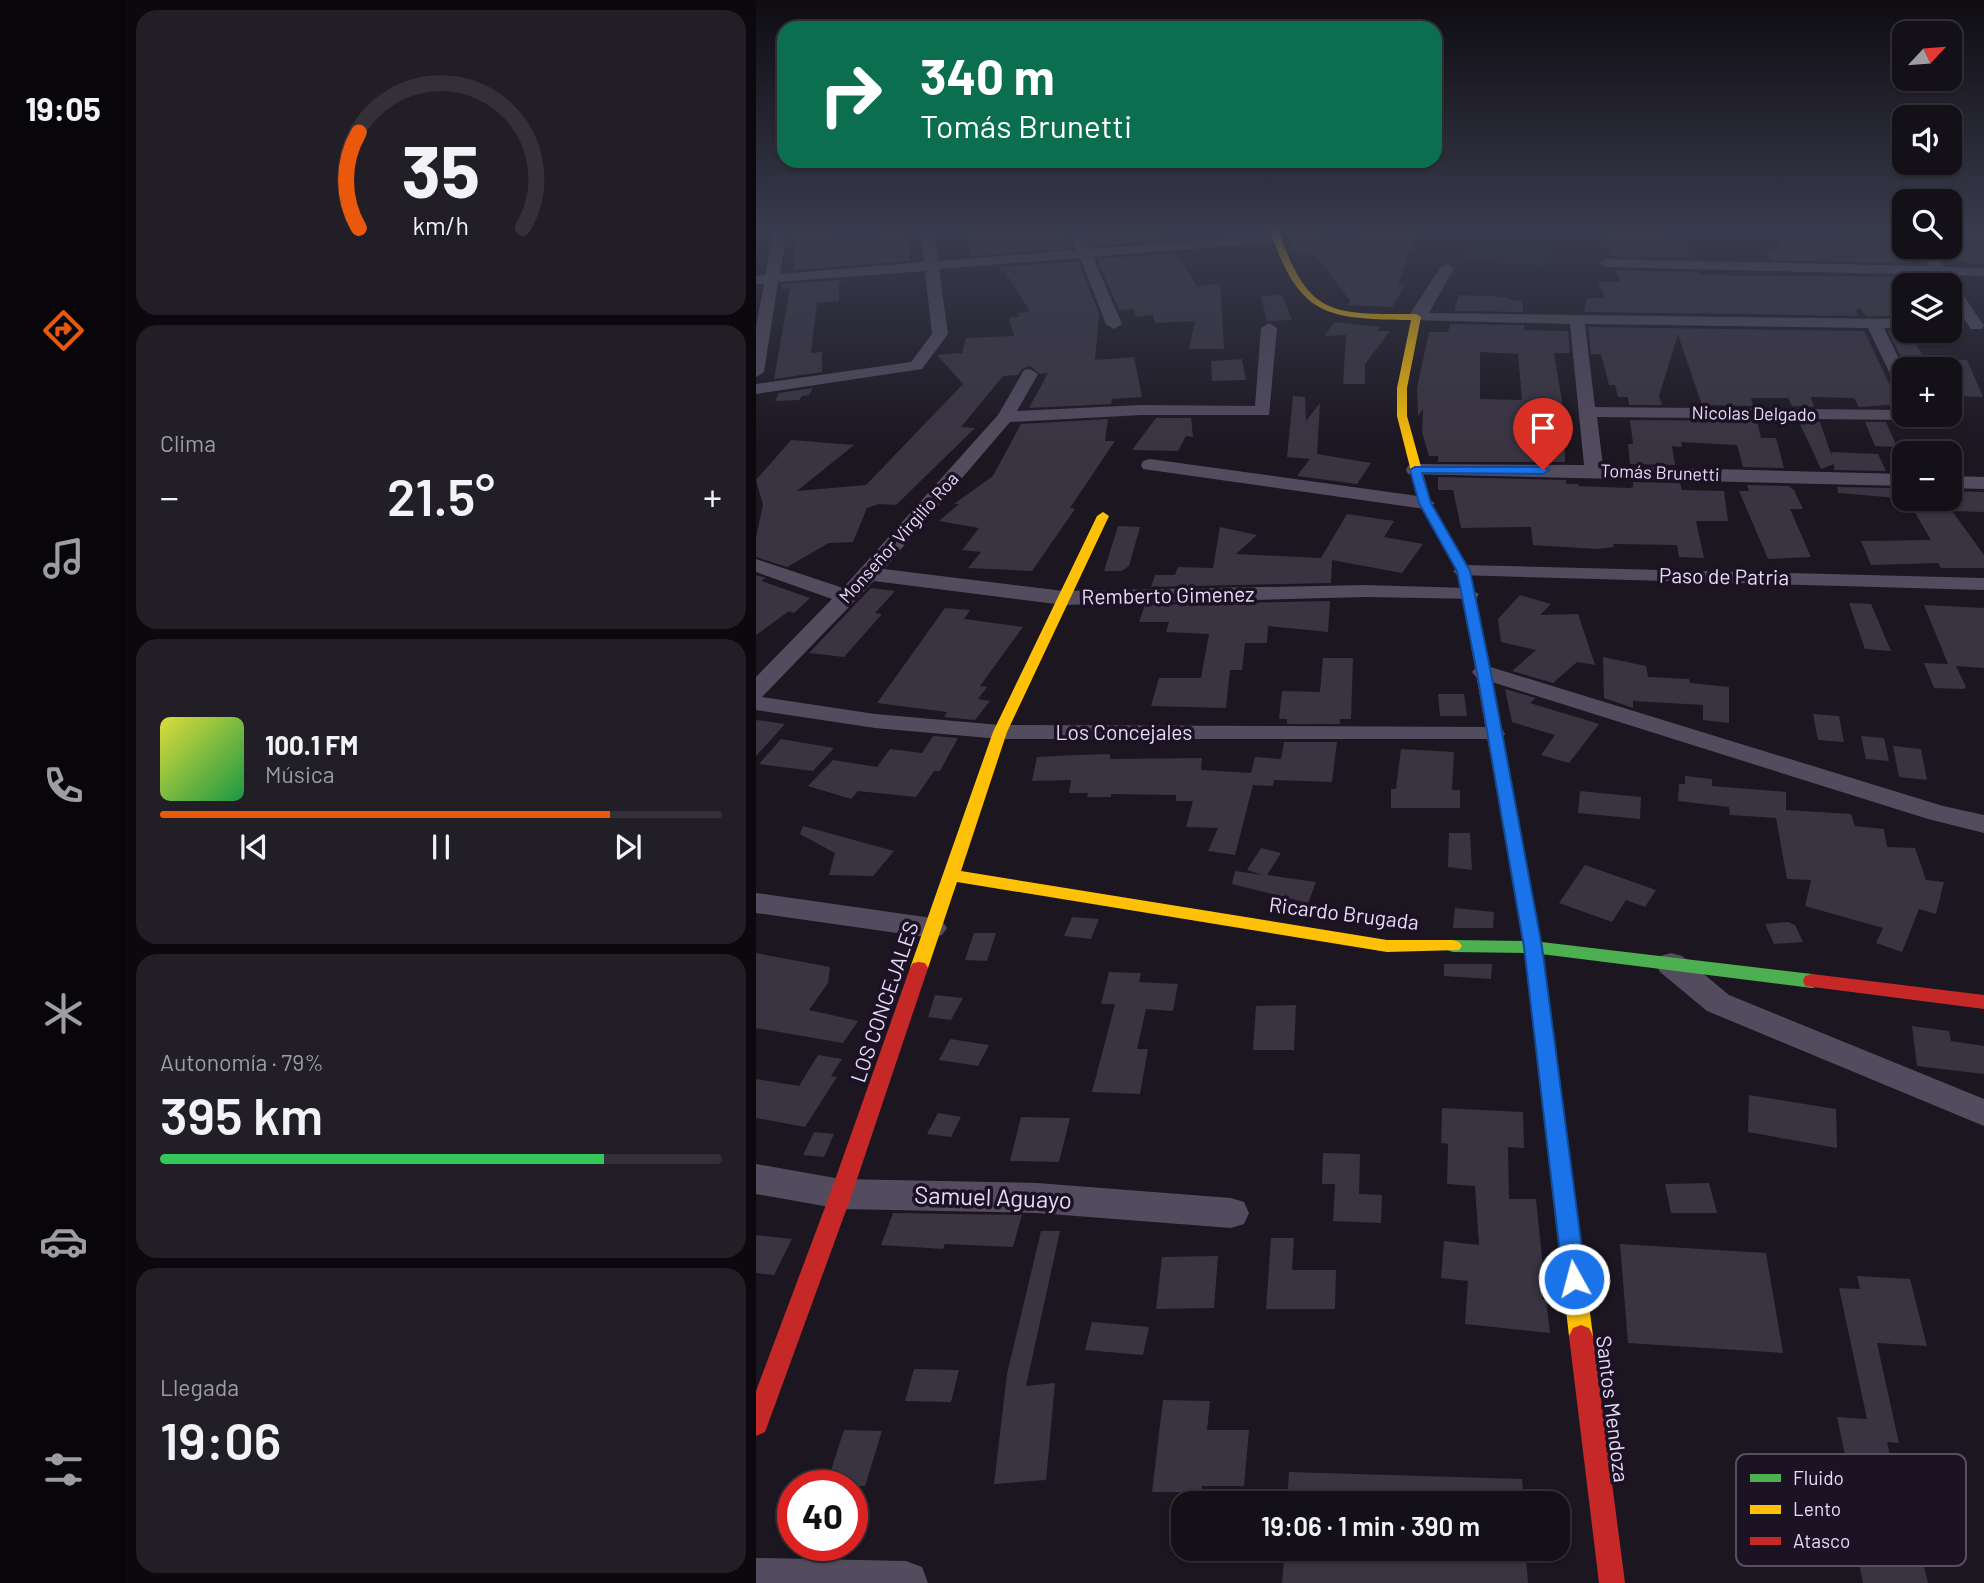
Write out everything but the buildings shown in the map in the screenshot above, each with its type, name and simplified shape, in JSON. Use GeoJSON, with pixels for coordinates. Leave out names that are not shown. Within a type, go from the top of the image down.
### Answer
{"type":"FeatureCollection","features":[{"type":"Feature","properties":{"kind":"street"},"geometry":{"type":"LineString","coordinates":[[756,372],[762,304]]}},
{"type":"Feature","properties":{"kind":"street"},"geometry":{"type":"LineString","coordinates":[[756,389],[916,366],[940,334],[936,304]]}},
{"type":"Feature","properties":{"kind":"street"},"geometry":{"type":"LineString","coordinates":[[1105,304],[1114,324]]}},
{"type":"Feature","properties":{"kind":"street"},"geometry":{"type":"LineString","coordinates":[[1319,304],[1324,310],[1340,314],[1417,317],[1892,324]]}},
{"type":"Feature","properties":{"kind":"street"},"geometry":{"type":"LineString","coordinates":[[1417,317],[1425,304]]}},
{"type":"Feature","properties":{"kind":"street"},"geometry":{"type":"LineString","coordinates":[[1964,304],[1980,326]]}},
{"type":"Feature","properties":{"kind":"street","name":"Santos Mendoza"},"geometry":{"type":"LineString","coordinates":[[1417,317],[1402,388],[1402,416],[1425,503],[1464,571],[1484,673],[1533,947],[1612,1583]]}},
{"type":"Feature","properties":{"kind":"street"},"geometry":{"type":"LineString","coordinates":[[1577,320],[1590,412],[1594,471]]}},
{"type":"Feature","properties":{"kind":"street"},"geometry":{"type":"LineString","coordinates":[[1874,324],[1892,361]]}},
{"type":"Feature","properties":{"kind":"street"},"geometry":{"type":"LineString","coordinates":[[1962,326],[1980,326]]}},
{"type":"Feature","properties":{"kind":"street"},"geometry":{"type":"LineString","coordinates":[[1005,417],[1141,410],[1263,411],[1269,328]]}},
{"type":"Feature","properties":{"kind":"street","name":"Monseñor Virgilio Roa"},"geometry":{"type":"LineString","coordinates":[[756,691],[869,574],[1005,417],[1030,374]]}},
{"type":"Feature","properties":{"kind":"street","name":"Nicolas Delgado"},"geometry":{"type":"LineString","coordinates":[[1590,412],[1892,415]]}},
{"type":"Feature","properties":{"kind":"street"},"geometry":{"type":"LineString","coordinates":[[1150,465],[1425,503]]}},
{"type":"Feature","properties":{"kind":"street","name":"Tomás Brunetti"},"geometry":{"type":"LineString","coordinates":[[1415,470],[1594,471],[1892,480]]}},
{"type":"Feature","properties":{"kind":"street"},"geometry":{"type":"LineString","coordinates":[[1962,482],[1984,483]]}},
{"type":"Feature","properties":{"kind":"street","name":"LOS CONCEJALES"},"geometry":{"type":"LineString","coordinates":[[756,1424],[841,1194],[1000,732],[1103,516]]}},
{"type":"Feature","properties":{"kind":"street"},"geometry":{"type":"LineString","coordinates":[[756,565],[847,597]]}},
{"type":"Feature","properties":{"kind":"street","name":"Paso de Patria"},"geometry":{"type":"LineString","coordinates":[[1464,571],[1984,584]]}},
{"type":"Feature","properties":{"kind":"street","name":"Remberto Gimenez"},"geometry":{"type":"LineString","coordinates":[[869,574],[1064,598],[1365,591],[1468,594]]}},
{"type":"Feature","properties":{"kind":"street"},"geometry":{"type":"LineString","coordinates":[[1484,673],[1937,813],[1984,824]]}},
{"type":"Feature","properties":{"kind":"street","name":"Los Concejales"},"geometry":{"type":"LineString","coordinates":[[756,703],[875,720],[1000,732],[1493,734]]}},
{"type":"Feature","properties":{"kind":"street","name":"Ricardo Brugada"},"geometry":{"type":"LineString","coordinates":[[951,875],[1387,946],[1533,947],[1984,1002]]}},
{"type":"Feature","properties":{"kind":"street"},"geometry":{"type":"LineString","coordinates":[[756,903],[932,928]]}},
{"type":"Feature","properties":{"kind":"street"},"geometry":{"type":"LineString","coordinates":[[1671,964],[1718,1003],[1984,1113]]}},
{"type":"Feature","properties":{"kind":"street","name":"Samuel Aguayo"},"geometry":{"type":"LineString","coordinates":[[756,1180],[841,1194],[1037,1198],[1231,1213]]}},
{"type":"Feature","properties":{"kind":"street"},"geometry":{"type":"LineString","coordinates":[[756,1580],[906,1583]]}},
{"type":"Feature","properties":{"kind":"traffic: fast"},"geometry":{"type":"LineString","coordinates":[[1453,946],[1533,947],[1812,981]]}},
{"type":"Feature","properties":{"kind":"traffic: slow"},"geometry":{"type":"LineString","coordinates":[[1318,304],[1342,313],[1363,316],[1416,317],[1402,388],[1402,416],[1425,503],[1464,571],[1473,617]]}},
{"type":"Feature","properties":{"kind":"traffic: slow"},"geometry":{"type":"LineString","coordinates":[[919,968],[1000,732],[1103,516]]}},
{"type":"Feature","properties":{"kind":"traffic: slow"},"geometry":{"type":"LineString","coordinates":[[951,875],[1387,946],[1453,946]]}},
{"type":"Feature","properties":{"kind":"traffic: slow"},"geometry":{"type":"LineString","coordinates":[[1545,1042],[1581,1336]]}},
{"type":"Feature","properties":{"kind":"traffic: jam"},"geometry":{"type":"LineString","coordinates":[[1473,617],[1533,947],[1545,1042]]}},
{"type":"Feature","properties":{"kind":"traffic: jam"},"geometry":{"type":"LineString","coordinates":[[756,1424],[841,1194],[919,968]]}},
{"type":"Feature","properties":{"kind":"traffic: jam"},"geometry":{"type":"LineString","coordinates":[[1812,981],[1984,1002]]}},
{"type":"Feature","properties":{"kind":"traffic: jam"},"geometry":{"type":"LineString","coordinates":[[1581,1336],[1612,1583]]}},
{"type":"Feature","properties":{"kind":"route"},"geometry":{"type":"LineString","coordinates":[[1543,470],[1415,470],[1425,503],[1464,571],[1533,947],[1574,1279]]}}]}
